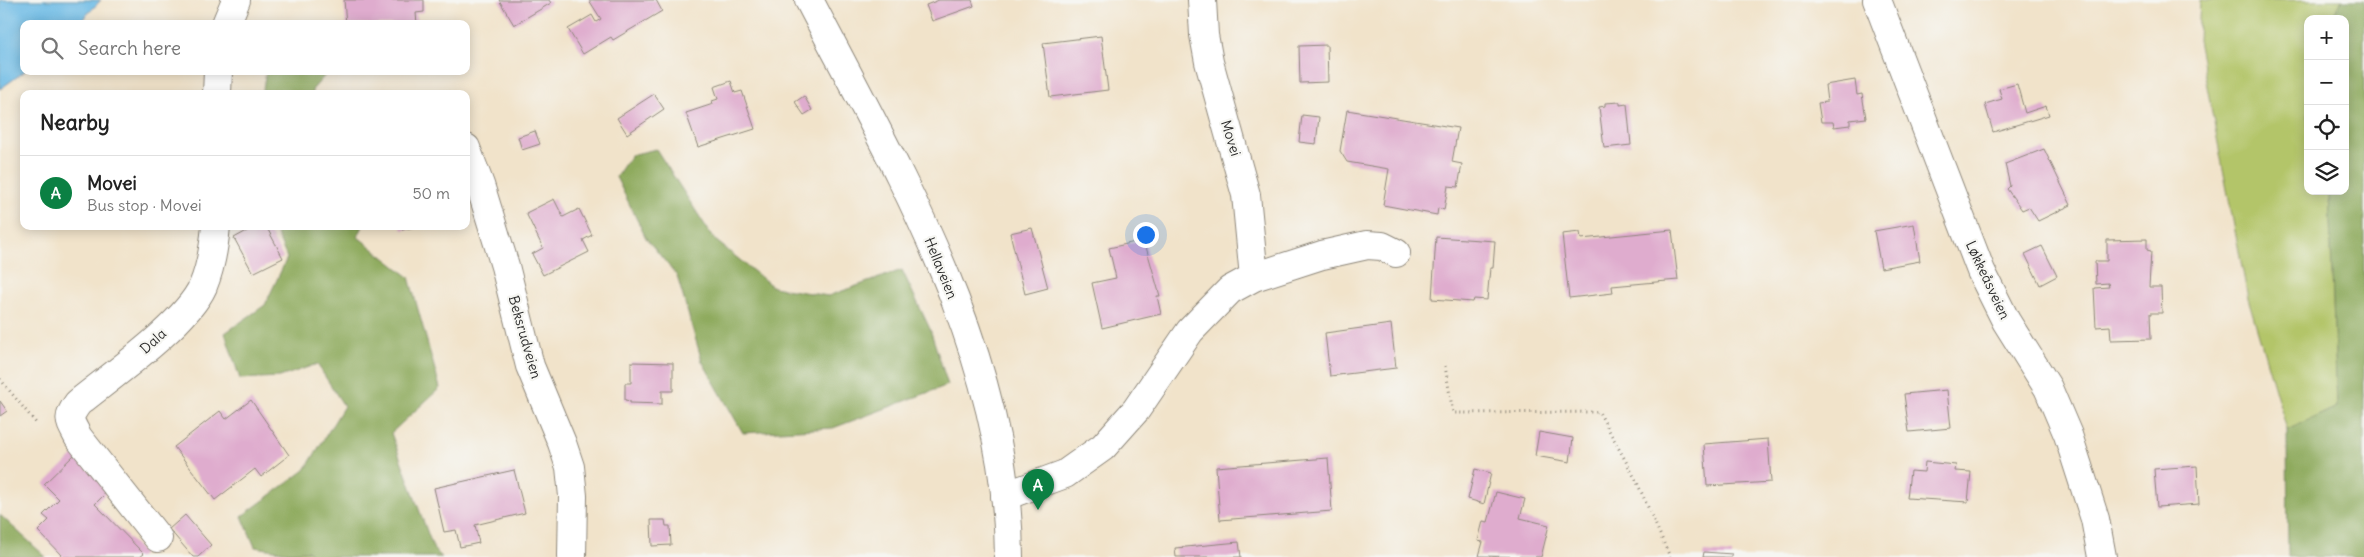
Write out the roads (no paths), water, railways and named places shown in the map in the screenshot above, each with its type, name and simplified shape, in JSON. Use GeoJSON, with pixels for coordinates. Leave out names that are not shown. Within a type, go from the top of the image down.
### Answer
{"type":"FeatureCollection","features":[{"type":"Feature","properties":{"kind":"street"},"geometry":{"type":"LineString","coordinates":[[228,20],[236,0]]}},
{"type":"Feature","properties":{"kind":"street","name":"Hellaveien"},"geometry":{"type":"LineString","coordinates":[[809,0],[916,207],[944,272],[982,379],[1005,496],[1009,557]]}},
{"type":"Feature","properties":{"kind":"street","name":"Movei"},"geometry":{"type":"LineString","coordinates":[[1202,0],[1204,35],[1209,62],[1246,195],[1254,277]]}},
{"type":"Feature","properties":{"kind":"street","name":"Løkkeåsveien"},"geometry":{"type":"LineString","coordinates":[[1877,0],[1981,271],[2006,321],[2048,388],[2068,435],[2095,519],[2102,557]]}},
{"type":"Feature","properties":{"kind":"street"},"geometry":{"type":"LineString","coordinates":[[216,90],[218,75]]}},
{"type":"Feature","properties":{"kind":"street","name":"Beksrudveien"},"geometry":{"type":"LineString","coordinates":[[470,159],[505,266],[530,366],[570,467],[574,496],[572,557]]}},
{"type":"Feature","properties":{"kind":"street","name":"Dala"},"geometry":{"type":"LineString","coordinates":[[158,538],[78,437],[70,420],[70,414],[78,403],[149,346],[183,313],[202,287],[212,256],[215,230]]}},
{"type":"Feature","properties":{"kind":"street"},"geometry":{"type":"LineString","coordinates":[[1005,496],[1065,474],[1103,447],[1136,410],[1190,331],[1230,290],[1254,277],[1322,255],[1367,245],[1382,246],[1396,253]]}},
{"type":"Feature","properties":{"kind":"water"},"geometry":{"type":"Polygon","coordinates":[[[0,0],[101,0],[82,20],[20,20],[20,75],[0,89],[0,0]]]}},
{"type":"Feature","properties":{"kind":"place","name":"Movei"},"geometry":{"type":"Point","coordinates":[1038,510]}}]}
